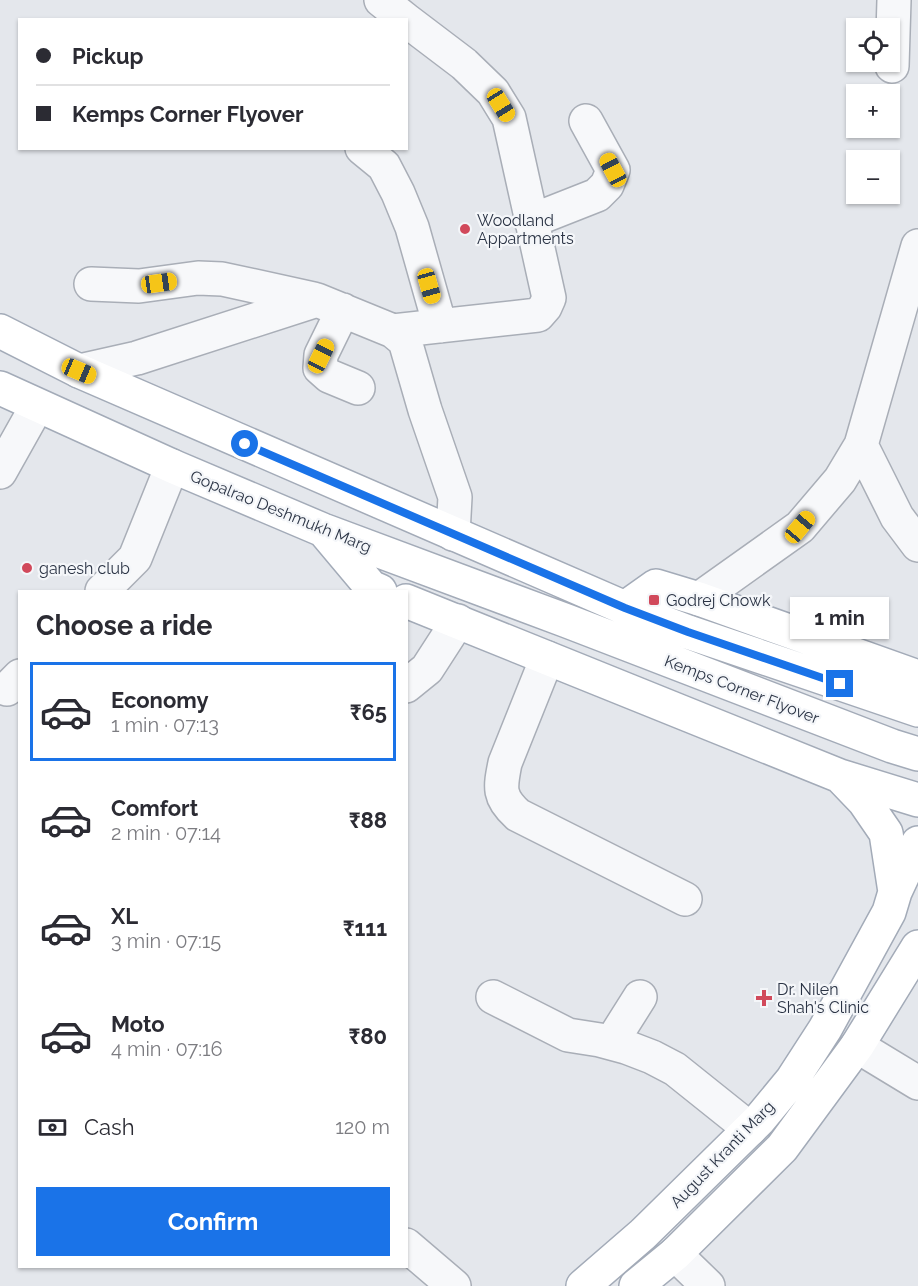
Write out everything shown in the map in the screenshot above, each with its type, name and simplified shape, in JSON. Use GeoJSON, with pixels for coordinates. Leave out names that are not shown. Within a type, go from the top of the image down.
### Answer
{"type":"FeatureCollection","features":[{"type":"Feature","properties":{"kind":"main road"},"geometry":{"type":"LineString","coordinates":[[0,331],[79,371],[625,608],[656,586],[699,598],[918,677]]}},
{"type":"Feature","properties":{"kind":"main road","name":"Gopalrao Deshmukh Marg"},"geometry":{"type":"LineString","coordinates":[[0,388],[172,466],[322,530],[567,621]]}},
{"type":"Feature","properties":{"kind":"main road"},"geometry":{"type":"LineString","coordinates":[[322,530],[371,587],[378,590]]}},
{"type":"Feature","properties":{"kind":"main road"},"geometry":{"type":"LineString","coordinates":[[408,602],[840,776],[918,800]]}},
{"type":"Feature","properties":{"kind":"main road","name":"Kemps Corner Flyover"},"geometry":{"type":"LineString","coordinates":[[625,608],[688,632],[918,710]]}},
{"type":"Feature","properties":{"kind":"main road","name":"Kemps Corner Flyover"},"geometry":{"type":"LineString","coordinates":[[567,621],[892,747],[918,754]]}},
{"type":"Feature","properties":{"kind":"main road"},"geometry":{"type":"LineString","coordinates":[[840,776],[864,801],[886,833],[896,892]]}},
{"type":"Feature","properties":{"kind":"main road","name":"August Kranti Marg"},"geometry":{"type":"LineString","coordinates":[[583,1286],[643,1234],[750,1129],[792,1080],[825,1029],[889,912],[918,843]]}},
{"type":"Feature","properties":{"kind":"main road"},"geometry":{"type":"LineString","coordinates":[[636,1286],[675,1254],[782,1148],[857,1046],[918,947]]}},
{"type":"Feature","properties":{"kind":"street"},"geometry":{"type":"LineString","coordinates":[[381,0],[404,18]]}},
{"type":"Feature","properties":{"kind":"street"},"geometry":{"type":"LineString","coordinates":[[893,18],[894,0]]}},
{"type":"Feature","properties":{"kind":"street"},"geometry":{"type":"LineString","coordinates":[[393,331],[538,315],[549,298],[509,118],[493,92],[464,64],[408,22]]}},
{"type":"Feature","properties":{"kind":"street"},"geometry":{"type":"LineString","coordinates":[[531,220],[597,195],[607,185],[613,170],[586,121]]}},
{"type":"Feature","properties":{"kind":"street"},"geometry":{"type":"LineString","coordinates":[[364,150],[384,166],[398,193],[412,227],[440,326]]}},
{"type":"Feature","properties":{"kind":"street"},"geometry":{"type":"LineString","coordinates":[[699,598],[800,527],[840,480],[861,444],[918,246]]}},
{"type":"Feature","properties":{"kind":"street"},"geometry":{"type":"LineString","coordinates":[[91,284],[139,286],[198,278],[222,279],[330,305],[393,331],[405,341],[424,410],[455,497],[453,534]]}},
{"type":"Feature","properties":{"kind":"street"},"geometry":{"type":"LineString","coordinates":[[79,371],[137,358],[330,305]]}},
{"type":"Feature","properties":{"kind":"street"},"geometry":{"type":"LineString","coordinates":[[330,305],[320,368],[329,376],[357,388]]}},
{"type":"Feature","properties":{"kind":"street"},"geometry":{"type":"LineString","coordinates":[[0,472],[38,406]]}},
{"type":"Feature","properties":{"kind":"street"},"geometry":{"type":"LineString","coordinates":[[861,444],[897,517],[918,545]]}},
{"type":"Feature","properties":{"kind":"street"},"geometry":{"type":"LineString","coordinates":[[103,590],[135,558],[172,466]]}},
{"type":"Feature","properties":{"kind":"street"},"geometry":{"type":"LineString","coordinates":[[408,684],[427,669],[458,621]]}},
{"type":"Feature","properties":{"kind":"street"},"geometry":{"type":"LineString","coordinates":[[547,658],[505,763],[501,780],[502,795],[508,806],[518,815],[685,899]]}},
{"type":"Feature","properties":{"kind":"street"},"geometry":{"type":"LineString","coordinates":[[493,997],[568,1035],[611,1043],[652,1057],[675,1069],[750,1129]]}},
{"type":"Feature","properties":{"kind":"street"},"geometry":{"type":"LineString","coordinates":[[611,1043],[640,997]]}},
{"type":"Feature","properties":{"kind":"street"},"geometry":{"type":"LineString","coordinates":[[857,1046],[918,1083]]}},
{"type":"Feature","properties":{"kind":"street"},"geometry":{"type":"LineString","coordinates":[[408,1247],[454,1286]]}},
{"type":"Feature","properties":{"kind":"street"},"geometry":{"type":"LineString","coordinates":[[675,1254],[708,1286]]}},
{"type":"Feature","properties":{"kind":"place","name":"Woodland Appartments"},"geometry":{"type":"Point","coordinates":[465,229]}},
{"type":"Feature","properties":{"kind":"place","name":"ganesh club"},"geometry":{"type":"Point","coordinates":[27,568]}},
{"type":"Feature","properties":{"kind":"place","name":"Godrej Chowk"},"geometry":{"type":"Point","coordinates":[654,600]}},
{"type":"Feature","properties":{"kind":"place","name":"Dr. Nilen Shah's Clinic"},"geometry":{"type":"Point","coordinates":[764,998]}},
{"type":"Feature","properties":{"kind":"route"},"geometry":{"type":"LineString","coordinates":[[245,444],[625,608],[840,684]]}}]}
